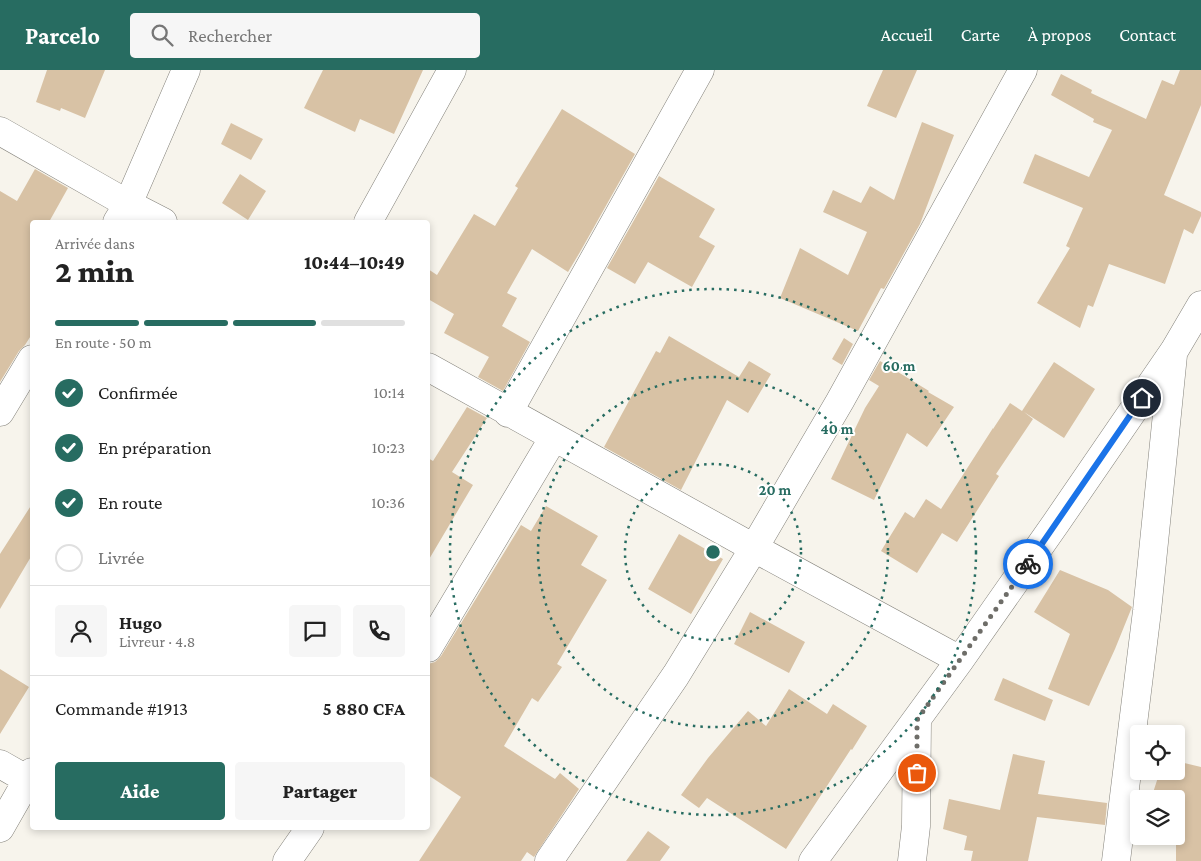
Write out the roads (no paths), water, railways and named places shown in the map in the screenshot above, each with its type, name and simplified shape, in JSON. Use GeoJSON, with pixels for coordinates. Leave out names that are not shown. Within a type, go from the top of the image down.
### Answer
{"type":"FeatureCollection","features":[{"type":"Feature","properties":{"kind":"street"},"geometry":{"type":"LineString","coordinates":[[123,213],[186,70]]}},
{"type":"Feature","properties":{"kind":"street"},"geometry":{"type":"LineString","coordinates":[[369,220],[452,70]]}},
{"type":"Feature","properties":{"kind":"street"},"geometry":{"type":"LineString","coordinates":[[508,413],[700,70]]}},
{"type":"Feature","properties":{"kind":"street"},"geometry":{"type":"LineString","coordinates":[[549,861],[676,675],[754,548],[840,401],[1023,70]]}},
{"type":"Feature","properties":{"kind":"street"},"geometry":{"type":"LineString","coordinates":[[0,131],[123,213],[155,220]]}},
{"type":"Feature","properties":{"kind":"street"},"geometry":{"type":"LineString","coordinates":[[813,861],[960,660],[1174,351],[1201,306]]}},
{"type":"Feature","properties":{"kind":"street"},"geometry":{"type":"LineString","coordinates":[[1116,861],[1146,611],[1174,351]]}},
{"type":"Feature","properties":{"kind":"street"},"geometry":{"type":"LineString","coordinates":[[0,412],[30,362]]}},
{"type":"Feature","properties":{"kind":"street"},"geometry":{"type":"LineString","coordinates":[[430,368],[508,413],[960,660]]}},
{"type":"Feature","properties":{"kind":"street"},"geometry":{"type":"LineString","coordinates":[[430,645],[554,437]]}},
{"type":"Feature","properties":{"kind":"street"},"geometry":{"type":"LineString","coordinates":[[912,861],[916,826],[917,720]]}},
{"type":"Feature","properties":{"kind":"street"},"geometry":{"type":"LineString","coordinates":[[0,764],[30,776],[0,828]]}},
{"type":"Feature","properties":{"kind":"street"},"geometry":{"type":"LineString","coordinates":[[288,861],[309,830]]}}]}
